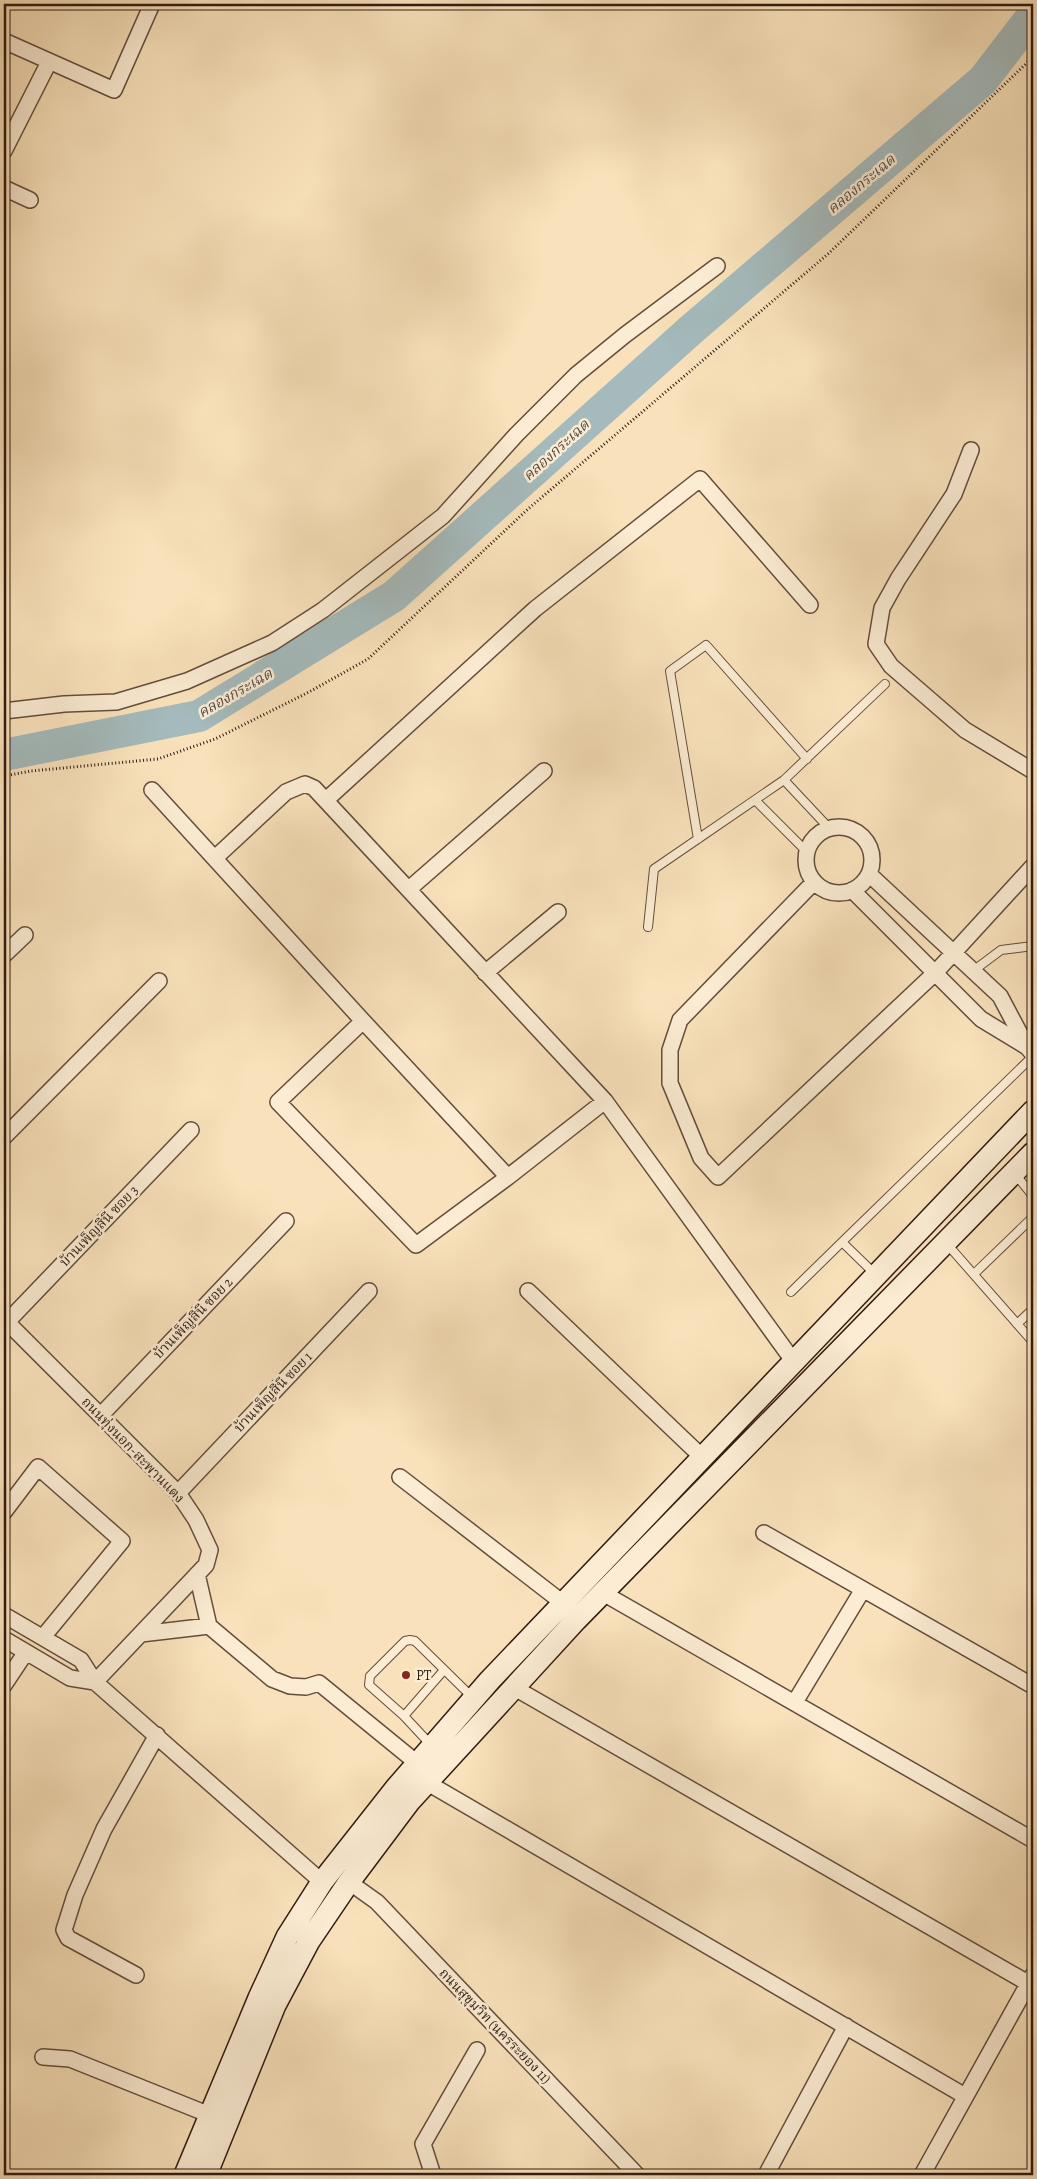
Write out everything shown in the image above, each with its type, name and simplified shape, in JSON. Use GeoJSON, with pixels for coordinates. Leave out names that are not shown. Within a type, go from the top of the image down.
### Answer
{"type":"FeatureCollection","features":[{"type":"Feature","properties":{"kind":"street"},"geometry":{"type":"LineString","coordinates":[[4,41],[114,90],[152,4]]}},
{"type":"Feature","properties":{"kind":"street"},"geometry":{"type":"LineString","coordinates":[[4,151],[49,62]]}},
{"type":"Feature","properties":{"kind":"street"},"geometry":{"type":"LineString","coordinates":[[4,188],[30,200]]}},
{"type":"Feature","properties":{"kind":"street"},"geometry":{"type":"LineString","coordinates":[[4,711],[64,704],[116,702],[187,681],[272,643],[323,610],[443,516],[516,435],[576,375],[717,266]]}},
{"type":"Feature","properties":{"kind":"street"},"geometry":{"type":"LineString","coordinates":[[971,450],[954,494],[898,579],[882,608],[876,644],[891,666],[965,730],[1033,771]]}},
{"type":"Feature","properties":{"kind":"street"},"geometry":{"type":"LineString","coordinates":[[326,800],[535,609],[700,479],[810,605]]}},
{"type":"Feature","properties":{"kind":"street"},"geometry":{"type":"LineString","coordinates":[[408,889],[544,771]]}},
{"type":"Feature","properties":{"kind":"street"},"geometry":{"type":"LineString","coordinates":[[215,858],[286,792],[294,787],[305,784],[314,788],[605,1101],[794,1362]]}},
{"type":"Feature","properties":{"kind":"street"},"geometry":{"type":"LineString","coordinates":[[152,790],[362,1021],[508,1177]]}},
{"type":"Feature","properties":{"kind":"street"},"geometry":{"type":"LineString","coordinates":[[829,828],[851,829],[861,835],[869,846],[872,860],[869,874],[862,884],[852,890],[838,893],[825,890],[814,882],[807,868],[807,852],[815,837],[829,828]]}},
{"type":"Feature","properties":{"kind":"street"},"geometry":{"type":"LineString","coordinates":[[814,882],[680,1020],[670,1050],[670,1083],[701,1158],[718,1177],[935,973],[1033,866]]}},
{"type":"Feature","properties":{"kind":"street"},"geometry":{"type":"LineString","coordinates":[[869,874],[1000,996],[1031,1052]]}},
{"type":"Feature","properties":{"kind":"street"},"geometry":{"type":"LineString","coordinates":[[852,890],[981,1019],[1031,1052]]}},
{"type":"Feature","properties":{"kind":"street"},"geometry":{"type":"LineString","coordinates":[[485,973],[558,912]]}},
{"type":"Feature","properties":{"kind":"street"},"geometry":{"type":"LineString","coordinates":[[4,955],[25,935]]}},
{"type":"Feature","properties":{"kind":"street"},"geometry":{"type":"LineString","coordinates":[[4,1137],[159,981]]}},
{"type":"Feature","properties":{"kind":"street"},"geometry":{"type":"LineString","coordinates":[[362,1021],[278,1102],[416,1245],[508,1177],[605,1101]]}},
{"type":"Feature","properties":{"kind":"street"},"geometry":{"type":"LineString","coordinates":[[206,2175],[275,2005],[309,1941],[422,1772],[432,1746],[563,1603],[1033,1111]]}},
{"type":"Feature","properties":{"kind":"street","name":"บ้านเพ็ญสินี ซอย 3"},"geometry":{"type":"LineString","coordinates":[[5,1321],[191,1130]]}},
{"type":"Feature","properties":{"kind":"street"},"geometry":{"type":"LineString","coordinates":[[186,2175],[259,1998],[287,1938],[322,1882],[422,1772],[513,1687],[603,1592],[1033,1153]]}},
{"type":"Feature","properties":{"kind":"street","name":"บ้านเพ็ญสินี ซอย 2"},"geometry":{"type":"LineString","coordinates":[[100,1415],[286,1221]]}},
{"type":"Feature","properties":{"kind":"street"},"geometry":{"type":"LineString","coordinates":[[528,1291],[702,1457]]}},
{"type":"Feature","properties":{"kind":"street","name":"บ้านเพ็ญสินี ซอย 1"},"geometry":{"type":"LineString","coordinates":[[178,1492],[369,1292]]}},
{"type":"Feature","properties":{"kind":"street","name":"ถนนทุ่งนอก-สะพานแตง"},"geometry":{"type":"LineString","coordinates":[[5,1321],[178,1492],[196,1520],[210,1550],[206,1565],[95,1682]]}},
{"type":"Feature","properties":{"kind":"street"},"geometry":{"type":"LineString","coordinates":[[4,1512],[38,1467],[122,1541],[43,1637]]}},
{"type":"Feature","properties":{"kind":"street"},"geometry":{"type":"LineString","coordinates":[[400,1477],[563,1603]]}},
{"type":"Feature","properties":{"kind":"street"},"geometry":{"type":"LineString","coordinates":[[764,1533],[1033,1686]]}},
{"type":"Feature","properties":{"kind":"street"},"geometry":{"type":"LineString","coordinates":[[197,1574],[209,1626],[272,1679],[290,1686],[306,1687],[320,1683],[422,1772],[966,2096]]}},
{"type":"Feature","properties":{"kind":"street"},"geometry":{"type":"LineString","coordinates":[[795,1702],[862,1590]]}},
{"type":"Feature","properties":{"kind":"street"},"geometry":{"type":"LineString","coordinates":[[603,1592],[1033,1840]]}},
{"type":"Feature","properties":{"kind":"street"},"geometry":{"type":"LineString","coordinates":[[4,1615],[81,1660],[95,1682],[322,1882]]}},
{"type":"Feature","properties":{"kind":"street"},"geometry":{"type":"LineString","coordinates":[[141,1634],[209,1626]]}},
{"type":"Feature","properties":{"kind":"street"},"geometry":{"type":"LineString","coordinates":[[4,1639],[70,1678],[95,1682]]}},
{"type":"Feature","properties":{"kind":"street"},"geometry":{"type":"LineString","coordinates":[[4,1685],[26,1652]]}},
{"type":"Feature","properties":{"kind":"street"},"geometry":{"type":"LineString","coordinates":[[513,1687],[1032,1981],[922,2175]]}},
{"type":"Feature","properties":{"kind":"street"},"geometry":{"type":"LineString","coordinates":[[136,1975],[68,1938],[64,1930],[75,1895],[104,1829],[157,1735]]}},
{"type":"Feature","properties":{"kind":"street","name":"ถนนสุขุมวิท (นครระยอง 11)"},"geometry":{"type":"LineString","coordinates":[[349,1882],[378,1902],[637,2175]]}},
{"type":"Feature","properties":{"kind":"street"},"geometry":{"type":"LineString","coordinates":[[766,2175],[846,2026]]}},
{"type":"Feature","properties":{"kind":"street"},"geometry":{"type":"LineString","coordinates":[[433,2175],[423,2144],[476,2050]]}},
{"type":"Feature","properties":{"kind":"street"},"geometry":{"type":"LineString","coordinates":[[42,2057],[70,2059],[210,2115]]}},
{"type":"Feature","properties":{"kind":"lane"},"geometry":{"type":"LineString","coordinates":[[698,839],[670,671],[706,645],[807,759]]}},
{"type":"Feature","properties":{"kind":"lane"},"geometry":{"type":"LineString","coordinates":[[648,926],[654,868],[784,780],[885,684]]}},
{"type":"Feature","properties":{"kind":"lane"},"geometry":{"type":"LineString","coordinates":[[784,780],[829,828]]}},
{"type":"Feature","properties":{"kind":"lane"},"geometry":{"type":"LineString","coordinates":[[755,800],[807,852]]}},
{"type":"Feature","properties":{"kind":"lane"},"geometry":{"type":"LineString","coordinates":[[973,971],[1002,950],[1033,946]]}},
{"type":"Feature","properties":{"kind":"lane"},"geometry":{"type":"LineString","coordinates":[[791,1292],[1031,1052]]}},
{"type":"Feature","properties":{"kind":"lane"},"geometry":{"type":"LineString","coordinates":[[1014,1173],[1033,1196]]}},
{"type":"Feature","properties":{"kind":"lane"},"geometry":{"type":"LineString","coordinates":[[974,1274],[1033,1217]]}},
{"type":"Feature","properties":{"kind":"lane"},"geometry":{"type":"LineString","coordinates":[[842,1242],[876,1276]]}},
{"type":"Feature","properties":{"kind":"lane"},"geometry":{"type":"LineString","coordinates":[[946,1242],[1033,1342]]}},
{"type":"Feature","properties":{"kind":"lane"},"geometry":{"type":"LineString","coordinates":[[1017,1324],[1033,1309]]}},
{"type":"Feature","properties":{"kind":"lane"},"geometry":{"type":"LineString","coordinates":[[432,1746],[404,1716],[369,1685],[370,1676],[405,1641],[415,1641],[474,1699]]}},
{"type":"Feature","properties":{"kind":"lane"},"geometry":{"type":"LineString","coordinates":[[404,1716],[444,1670]]}},
{"type":"Feature","properties":{"kind":"path"},"geometry":{"type":"LineString","coordinates":[[4,776],[31,771],[158,759],[215,739],[309,692],[368,659],[528,509],[828,254],[1033,57]]}},
{"type":"Feature","properties":{"kind":"waterway","name":"คลองกระเฉด"},"geometry":{"type":"LineString","coordinates":[[4,755],[199,716],[394,596],[693,328],[983,80],[1033,15]]}},
{"type":"Feature","properties":{"kind":"place","name":"PT"},"geometry":{"type":"Point","coordinates":[406,1675]}}]}
